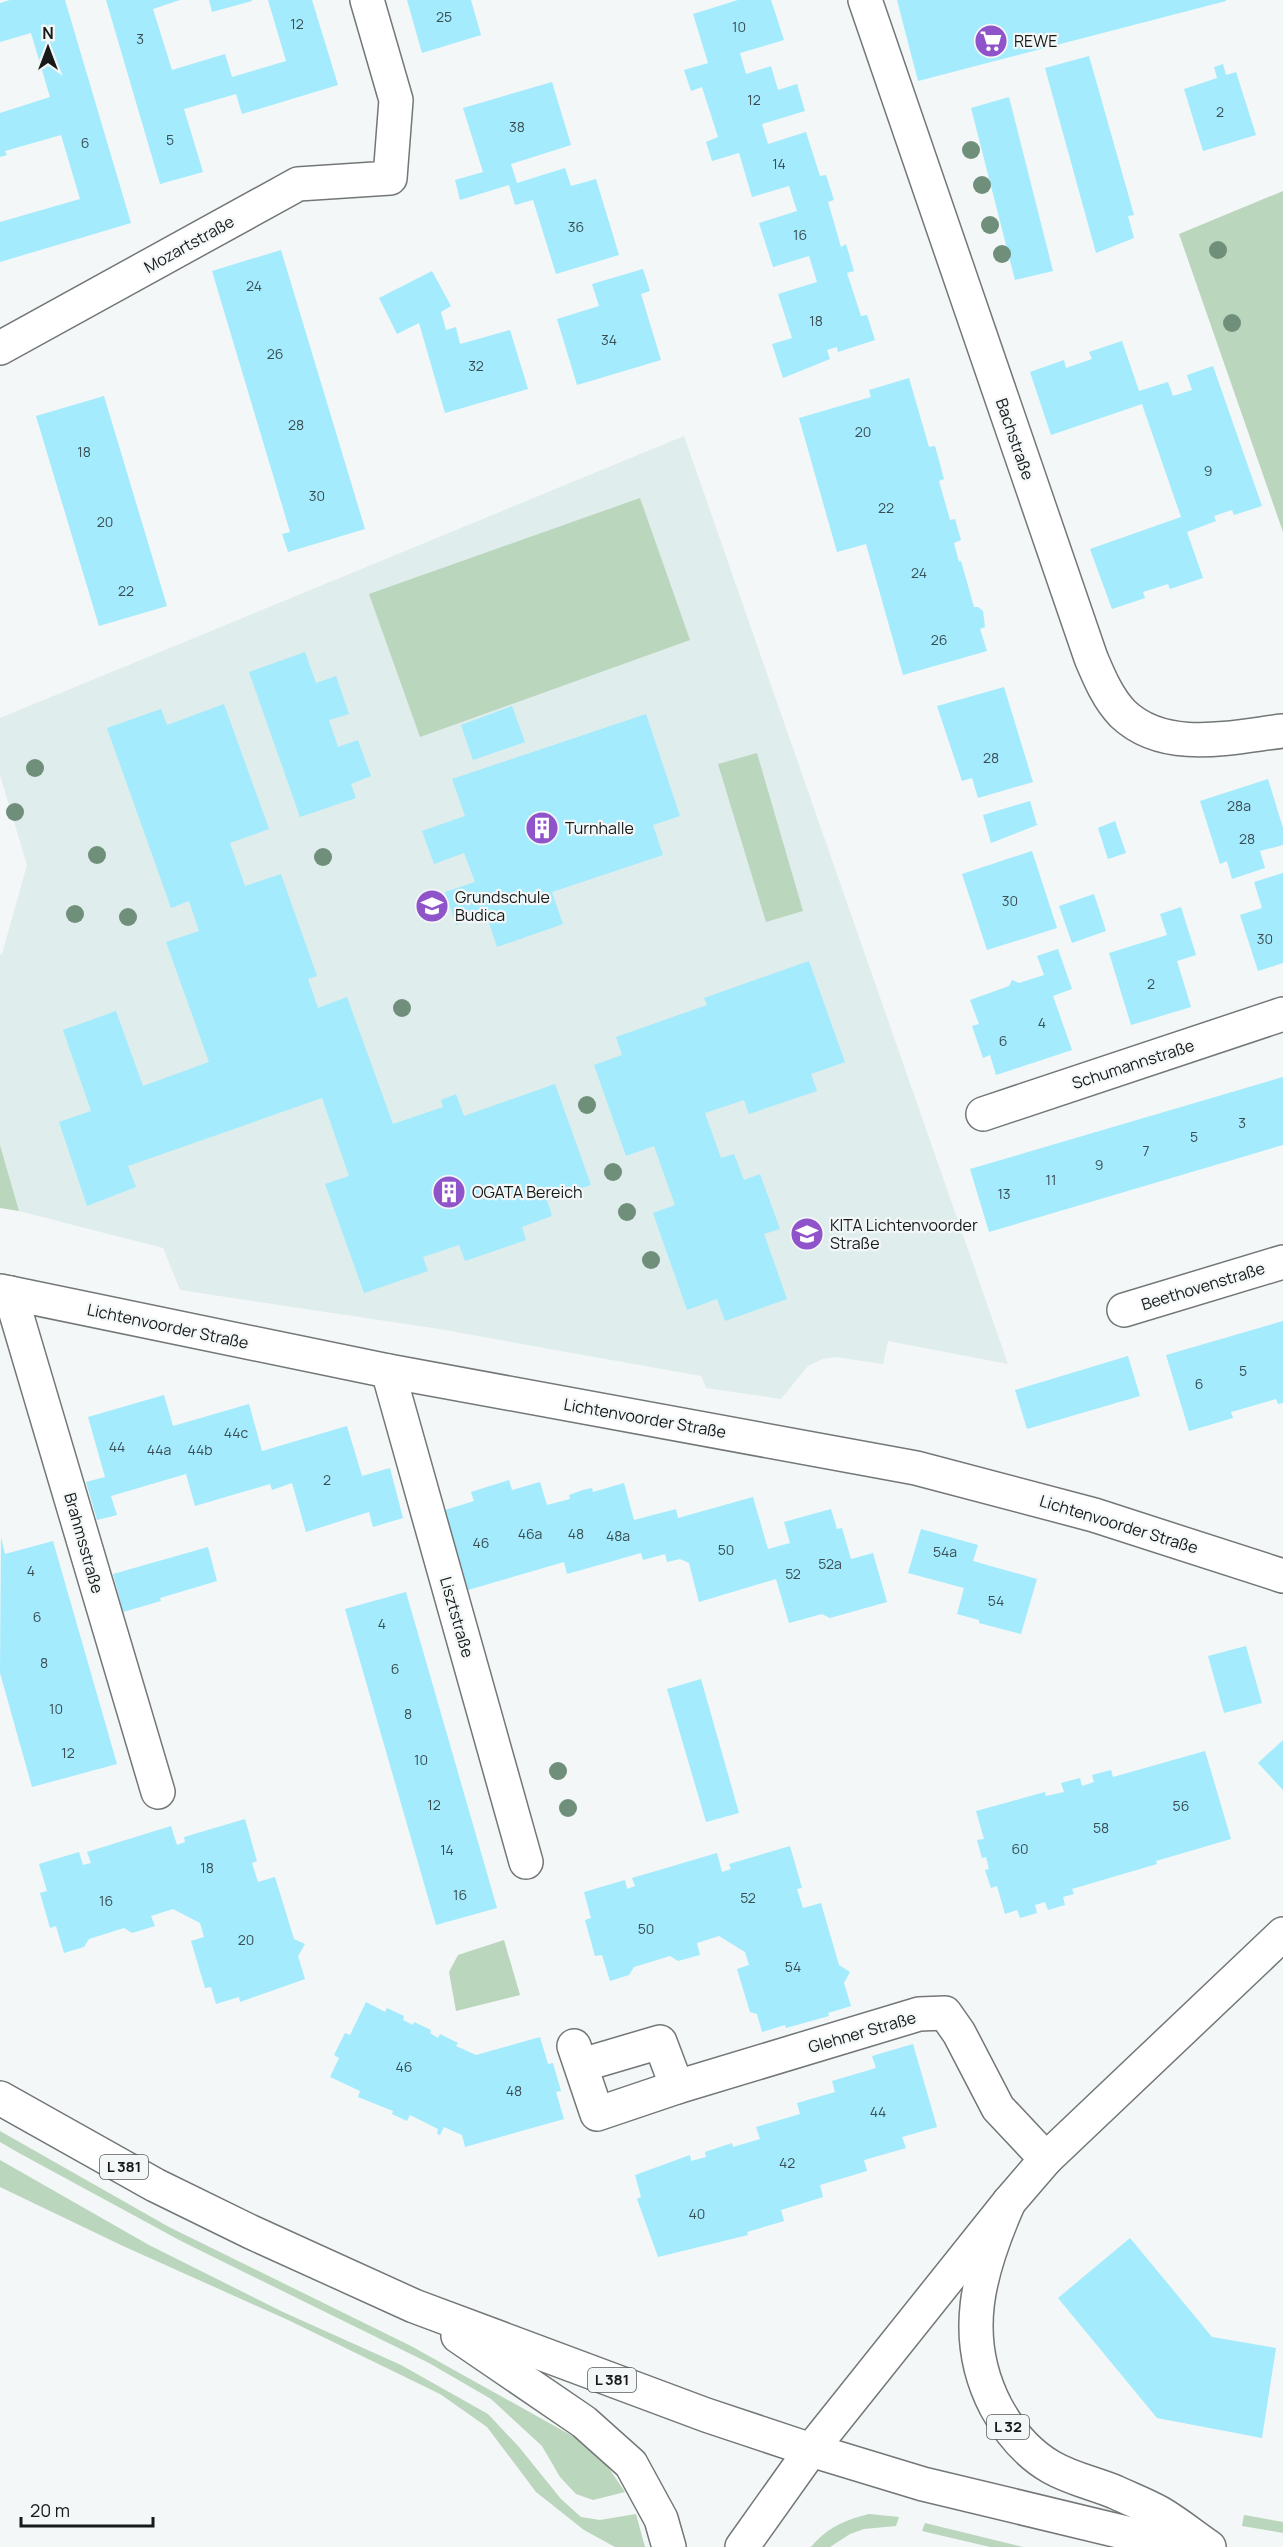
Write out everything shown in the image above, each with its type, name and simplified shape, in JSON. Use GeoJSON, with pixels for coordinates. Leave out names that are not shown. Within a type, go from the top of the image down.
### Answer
{"type":"FeatureCollection","features":[{"type":"Feature","properties":{"kind":"street","name":"Mozartstraße"},"geometry":{"type":"LineString","coordinates":[[0,348],[298,184],[390,178],[396,100],[367,0]]}},
{"type":"Feature","properties":{"kind":"street","name":"Bachstraße"},"geometry":{"type":"LineString","coordinates":[[865,0],[1091,658],[1109,696],[1122,713],[1141,728],[1179,739],[1219,739],[1283,731]]}},
{"type":"Feature","properties":{"kind":"street","name":"Schumannstraße"},"geometry":{"type":"LineString","coordinates":[[983,1114],[1283,1014]]}},
{"type":"Feature","properties":{"kind":"street","name":"Beethovenstraße"},"geometry":{"type":"LineString","coordinates":[[1124,1310],[1283,1262]]}},
{"type":"Feature","properties":{"kind":"street","name":"Lichtenvoorder Straße"},"geometry":{"type":"LineString","coordinates":[[5,1292],[388,1371],[916,1468],[1094,1515],[1283,1576]]}},
{"type":"Feature","properties":{"kind":"street","name":"Brahmsstraße"},"geometry":{"type":"LineString","coordinates":[[5,1292],[158,1792]]}},
{"type":"Feature","properties":{"kind":"street","name":"Lisztstraße"},"geometry":{"type":"LineString","coordinates":[[388,1371],[526,1862]]}},
{"type":"Feature","properties":{"kind":"street"},"geometry":{"type":"LineString","coordinates":[[742,2547],[812,2450],[1009,2202],[1046,2159],[1283,1934]]}},
{"type":"Feature","properties":{"kind":"street","name":"Glehner Straße"},"geometry":{"type":"LineString","coordinates":[[677,2087],[660,2042],[578,2055],[597,2114],[677,2087],[910,2017],[945,2013],[959,2032],[998,2108],[1046,2159]]}},
{"type":"Feature","properties":{"kind":"street","name":"L 381"},"geometry":{"type":"LineString","coordinates":[[0,2098],[155,2185],[251,2232],[414,2306],[706,2415],[812,2450],[923,2484],[1185,2547]]}},
{"type":"Feature","properties":{"kind":"street","name":"L 32"},"geometry":{"type":"LineString","coordinates":[[1009,2202],[992,2241],[980,2280],[976,2309],[975,2338],[981,2369],[1001,2416],[1027,2448],[1049,2466],[1076,2480],[1112,2491],[1159,2512],[1209,2547]]}},
{"type":"Feature","properties":{"kind":"street"},"geometry":{"type":"LineString","coordinates":[[414,2306],[584,2422],[631,2464],[661,2519],[669,2547]]}},
{"type":"Feature","properties":{"kind":"shaded area","name":"Grundschule Budica"},"geometry":{"type":"Polygon","coordinates":[[[684,436],[1008,1364],[888,1341],[883,1364],[835,1357],[823,1359],[808,1366],[781,1399],[706,1388],[701,1376],[439,1329],[180,1290],[163,1248],[19,1211],[0,1145],[0,955],[27,865],[0,775],[0,718],[684,436]]]}},
{"type":"Feature","properties":{"kind":"green space"},"geometry":{"type":"Polygon","coordinates":[[[1283,191],[1283,532],[1179,234],[1283,191]]]}},
{"type":"Feature","properties":{"kind":"green space"},"geometry":{"type":"Polygon","coordinates":[[[640,498],[690,640],[420,737],[369,594],[640,498]]]}},
{"type":"Feature","properties":{"kind":"green space"},"geometry":{"type":"Polygon","coordinates":[[[757,753],[803,911],[766,922],[718,764],[757,753]]]}},
{"type":"Feature","properties":{"kind":"green space"},"geometry":{"type":"Polygon","coordinates":[[[0,1145],[19,1211],[0,1208],[0,1145]]]}},
{"type":"Feature","properties":{"kind":"green space"},"geometry":{"type":"Polygon","coordinates":[[[504,1940],[520,1995],[456,2011],[449,1972],[458,1955],[504,1940]]]}},
{"type":"Feature","properties":{"kind":"green space"},"geometry":{"type":"Polygon","coordinates":[[[0,2131],[169,2227],[411,2346],[576,2438],[608,2467],[625,2492],[593,2500],[576,2494],[560,2477],[542,2446],[491,2399],[429,2363],[181,2241],[19,2153],[0,2142],[0,2131]]]}},
{"type":"Feature","properties":{"kind":"green space"},"geometry":{"type":"Polygon","coordinates":[[[0,2160],[149,2245],[283,2312],[401,2365],[488,2414],[519,2447],[561,2499],[581,2517],[600,2520],[636,2514],[645,2547],[615,2547],[584,2530],[536,2492],[487,2427],[440,2394],[288,2320],[123,2246],[0,2187],[0,2160]]]}},
{"type":"Feature","properties":{"kind":"green space"},"geometry":{"type":"Polygon","coordinates":[[[869,2514],[899,2517],[896,2526],[864,2529],[850,2534],[830,2547],[811,2547],[837,2526],[869,2514]]]}},
{"type":"Feature","properties":{"kind":"green space"},"geometry":{"type":"Polygon","coordinates":[[[1244,2515],[1283,2522],[1283,2533],[1242,2526],[1244,2515]]]}},
{"type":"Feature","properties":{"kind":"green space"},"geometry":{"type":"Polygon","coordinates":[[[925,2523],[1023,2547],[990,2547],[922,2531],[925,2523]]]}},
{"type":"Feature","properties":{"kind":"building"},"geometry":{"type":"Polygon","coordinates":[[[10,0],[65,0],[131,223],[0,262],[0,222],[80,199],[61,135],[5,151],[7,155],[0,157],[0,113],[50,97],[31,33],[0,42],[0,3],[10,0]]]}},
{"type":"Feature","properties":{"kind":"building"},"geometry":{"type":"Polygon","coordinates":[[[106,0],[180,0],[153,9],[172,70],[225,54],[232,77],[286,61],[268,0],[312,0],[338,85],[242,114],[236,94],[184,109],[203,172],[160,184],[106,0]]]}},
{"type":"Feature","properties":{"kind":"building"},"geometry":{"type":"Polygon","coordinates":[[[209,0],[252,0],[252,1],[212,12],[209,0]]]}},
{"type":"Feature","properties":{"kind":"building"},"geometry":{"type":"Polygon","coordinates":[[[407,0],[471,0],[481,35],[422,53],[407,0]]]}},
{"type":"Feature","properties":{"kind":"building"},"geometry":{"type":"Polygon","coordinates":[[[738,0],[771,0],[784,40],[740,53],[746,74],[771,66],[778,90],[797,84],[805,111],[762,124],[768,144],[806,132],[820,176],[826,175],[834,200],[828,202],[841,247],[846,244],[854,271],[847,273],[861,316],[867,315],[875,340],[838,352],[837,347],[827,350],[830,359],[783,378],[772,344],[792,338],[778,294],[817,282],[809,256],[773,267],[759,223],[797,211],[789,186],[752,197],[739,153],[712,161],[706,142],[718,137],[702,87],[691,91],[684,70],[708,63],[693,14],[738,0]]]}},
{"type":"Feature","properties":{"kind":"building","name":"REWE"},"geometry":{"type":"Polygon","coordinates":[[[897,0],[1226,0],[1226,1],[918,81],[897,0]]]}},
{"type":"Feature","properties":{"kind":"building"},"geometry":{"type":"Polygon","coordinates":[[[1089,56],[1134,215],[1128,216],[1134,238],[1096,253],[1045,68],[1089,56]]]}},
{"type":"Feature","properties":{"kind":"building"},"geometry":{"type":"Polygon","coordinates":[[[1223,64],[1226,75],[1236,72],[1256,135],[1203,151],[1184,89],[1217,78],[1214,67],[1223,64]]]}},
{"type":"Feature","properties":{"kind":"building"},"geometry":{"type":"Polygon","coordinates":[[[552,82],[571,145],[511,164],[517,183],[565,168],[571,186],[596,179],[619,255],[556,274],[533,200],[515,205],[509,185],[460,200],[455,180],[483,172],[463,108],[552,82]]]}},
{"type":"Feature","properties":{"kind":"building"},"geometry":{"type":"Polygon","coordinates":[[[1009,97],[1053,271],[1015,280],[971,108],[1009,97]]]}},
{"type":"Feature","properties":{"kind":"building"},"geometry":{"type":"Polygon","coordinates":[[[281,250],[365,529],[288,552],[282,534],[290,532],[212,271],[281,250]]]}},
{"type":"Feature","properties":{"kind":"building"},"geometry":{"type":"Polygon","coordinates":[[[643,269],[650,291],[641,294],[661,360],[577,385],[557,319],[599,306],[592,284],[643,269]]]}},
{"type":"Feature","properties":{"kind":"building"},"geometry":{"type":"Polygon","coordinates":[[[432,271],[451,306],[441,312],[446,330],[456,327],[460,344],[510,330],[528,389],[445,413],[419,323],[397,334],[379,298],[432,271]]]}},
{"type":"Feature","properties":{"kind":"building"},"geometry":{"type":"Polygon","coordinates":[[[1122,341],[1139,391],[1168,382],[1173,396],[1192,390],[1187,375],[1213,366],[1262,506],[1234,515],[1232,510],[1214,516],[1216,521],[1187,532],[1203,578],[1170,589],[1168,584],[1143,592],[1145,598],[1112,609],[1090,549],[1181,517],[1142,404],[1051,435],[1030,372],[1064,360],[1066,368],[1092,359],[1089,352],[1122,341]]]}},
{"type":"Feature","properties":{"kind":"building"},"geometry":{"type":"Polygon","coordinates":[[[909,378],[929,447],[935,446],[944,479],[939,481],[950,520],[955,519],[961,540],[954,543],[959,562],[961,561],[974,607],[983,611],[985,627],[980,629],[987,651],[903,675],[866,544],[837,552],[799,418],[871,397],[869,390],[909,378]]]}},
{"type":"Feature","properties":{"kind":"building"},"geometry":{"type":"Polygon","coordinates":[[[104,396],[167,606],[99,626],[36,416],[104,396]]]}},
{"type":"Feature","properties":{"kind":"building"},"geometry":{"type":"Polygon","coordinates":[[[305,652],[316,683],[336,676],[349,714],[329,720],[338,747],[358,740],[371,776],[351,784],[356,798],[300,817],[249,672],[305,652]]]}},
{"type":"Feature","properties":{"kind":"building"},"geometry":{"type":"Polygon","coordinates":[[[1004,687],[1033,782],[978,798],[972,778],[962,781],[937,706],[1004,687]]]}},
{"type":"Feature","properties":{"kind":"building"},"geometry":{"type":"Polygon","coordinates":[[[224,704],[269,829],[230,843],[245,886],[281,874],[317,976],[308,979],[318,1008],[347,997],[393,1124],[443,1107],[441,1100],[456,1094],[464,1116],[555,1084],[591,1185],[547,1200],[552,1216],[522,1227],[526,1240],[465,1261],[459,1245],[423,1257],[428,1271],[364,1293],[325,1184],[349,1176],[322,1098],[128,1166],[136,1187],[87,1206],[59,1122],[91,1111],[63,1030],[116,1011],[143,1086],[209,1062],[166,942],[199,931],[189,901],[171,908],[107,728],[161,709],[167,725],[224,704]]]}},
{"type":"Feature","properties":{"kind":"building"},"geometry":{"type":"Polygon","coordinates":[[[512,706],[525,742],[473,760],[461,725],[512,706]]]}},
{"type":"Feature","properties":{"kind":"building","name":"Turnhalle"},"geometry":{"type":"Polygon","coordinates":[[[646,714],[680,816],[653,825],[663,855],[552,892],[563,924],[497,947],[486,914],[456,925],[445,892],[475,882],[464,853],[434,864],[422,831],[465,816],[452,779],[646,714]]]}},
{"type":"Feature","properties":{"kind":"building"},"geometry":{"type":"Polygon","coordinates":[[[1268,779],[1283,828],[1283,845],[1260,851],[1265,868],[1232,879],[1227,861],[1220,864],[1200,801],[1268,779]]]}},
{"type":"Feature","properties":{"kind":"building"},"geometry":{"type":"Polygon","coordinates":[[[1030,801],[1037,825],[991,843],[983,815],[1030,801]]]}},
{"type":"Feature","properties":{"kind":"building"},"geometry":{"type":"Polygon","coordinates":[[[1115,821],[1126,853],[1108,859],[1098,828],[1115,821]]]}},
{"type":"Feature","properties":{"kind":"building"},"geometry":{"type":"Polygon","coordinates":[[[1032,851],[1057,928],[987,950],[962,874],[1032,851]]]}},
{"type":"Feature","properties":{"kind":"building"},"geometry":{"type":"Polygon","coordinates":[[[1283,873],[1283,963],[1258,971],[1240,915],[1262,908],[1254,882],[1283,873]]]}},
{"type":"Feature","properties":{"kind":"building"},"geometry":{"type":"Polygon","coordinates":[[[1094,894],[1106,931],[1072,943],[1059,906],[1094,894]]]}},
{"type":"Feature","properties":{"kind":"building"},"geometry":{"type":"Polygon","coordinates":[[[1181,907],[1196,955],[1177,961],[1191,1007],[1131,1025],[1109,953],[1167,935],[1160,914],[1181,907]]]}},
{"type":"Feature","properties":{"kind":"building"},"geometry":{"type":"Polygon","coordinates":[[[1058,949],[1072,989],[1053,996],[1072,1050],[996,1075],[990,1055],[983,1058],[972,1026],[979,1024],[970,1000],[1009,986],[1012,980],[1019,983],[1044,975],[1037,956],[1058,949]]]}},
{"type":"Feature","properties":{"kind":"building"},"geometry":{"type":"Polygon","coordinates":[[[809,961],[845,1062],[811,1074],[817,1091],[749,1114],[744,1100],[705,1113],[721,1158],[734,1154],[744,1180],[760,1174],[780,1229],[764,1234],[787,1299],[725,1321],[717,1299],[687,1310],[653,1213],[675,1205],[654,1146],[626,1156],[594,1065],[622,1055],[616,1037],[707,1005],[704,998],[809,961]]]}},
{"type":"Feature","properties":{"kind":"building"},"geometry":{"type":"Polygon","coordinates":[[[1283,1077],[1283,1145],[989,1232],[970,1169],[1283,1077]]]}},
{"type":"Feature","properties":{"kind":"building"},"geometry":{"type":"Polygon","coordinates":[[[1283,1321],[1283,1403],[1278,1404],[1276,1399],[1231,1412],[1233,1418],[1189,1431],[1166,1355],[1283,1321]]]}},
{"type":"Feature","properties":{"kind":"building"},"geometry":{"type":"Polygon","coordinates":[[[1128,1356],[1140,1396],[1027,1429],[1015,1390],[1128,1356]]]}},
{"type":"Feature","properties":{"kind":"building"},"geometry":{"type":"Polygon","coordinates":[[[164,1395],[173,1426],[249,1404],[262,1451],[347,1426],[362,1476],[390,1468],[403,1518],[373,1527],[369,1512],[306,1532],[292,1483],[272,1490],[270,1484],[195,1506],[186,1474],[111,1496],[117,1515],[97,1520],[86,1482],[105,1477],[88,1417],[164,1395]]]}},
{"type":"Feature","properties":{"kind":"building"},"geometry":{"type":"Polygon","coordinates":[[[509,1480],[512,1490],[540,1482],[547,1505],[570,1499],[569,1495],[583,1490],[592,1488],[593,1492],[624,1483],[634,1520],[676,1509],[678,1518],[753,1497],[768,1549],[790,1543],[784,1522],[831,1509],[837,1529],[842,1528],[851,1559],[873,1553],[887,1602],[830,1618],[822,1614],[789,1623],[776,1579],[699,1602],[689,1563],[680,1559],[667,1562],[665,1554],[643,1560],[641,1553],[567,1574],[564,1562],[468,1590],[445,1510],[474,1501],[471,1492],[509,1480]]]}},
{"type":"Feature","properties":{"kind":"building"},"geometry":{"type":"Polygon","coordinates":[[[921,1529],[978,1545],[973,1561],[1037,1579],[1021,1634],[979,1623],[979,1620],[957,1614],[964,1588],[908,1573],[921,1529]]]}},
{"type":"Feature","properties":{"kind":"building"},"geometry":{"type":"Polygon","coordinates":[[[1,1537],[5,1554],[53,1541],[117,1764],[32,1787],[0,1673],[1,1537]]]}},
{"type":"Feature","properties":{"kind":"building"},"geometry":{"type":"Polygon","coordinates":[[[208,1547],[217,1581],[123,1612],[113,1574],[208,1547]]]}},
{"type":"Feature","properties":{"kind":"building"},"geometry":{"type":"Polygon","coordinates":[[[406,1592],[497,1908],[436,1925],[345,1609],[406,1592]]]}},
{"type":"Feature","properties":{"kind":"building"},"geometry":{"type":"Polygon","coordinates":[[[1246,1646],[1262,1703],[1224,1713],[1208,1656],[1246,1646]]]}},
{"type":"Feature","properties":{"kind":"building"},"geometry":{"type":"Polygon","coordinates":[[[701,1679],[739,1813],[706,1822],[667,1689],[701,1679]]]}},
{"type":"Feature","properties":{"kind":"building"},"geometry":{"type":"Polygon","coordinates":[[[1283,1740],[1283,1790],[1258,1763],[1283,1740]]]}},
{"type":"Feature","properties":{"kind":"building"},"geometry":{"type":"Polygon","coordinates":[[[1205,1751],[1231,1839],[1072,1889],[1074,1894],[1063,1897],[1065,1905],[1048,1910],[1045,1902],[1035,1905],[1037,1913],[1020,1918],[1017,1910],[1005,1914],[997,1886],[991,1888],[985,1870],[989,1869],[986,1857],[982,1858],[977,1840],[984,1839],[976,1811],[1045,1792],[1046,1796],[1064,1792],[1061,1783],[1080,1778],[1082,1786],[1094,1782],[1092,1775],[1111,1770],[1113,1777],[1205,1751]]]}},
{"type":"Feature","properties":{"kind":"building"},"geometry":{"type":"Polygon","coordinates":[[[245,1819],[257,1861],[252,1863],[258,1882],[275,1877],[294,1939],[305,1944],[298,1956],[305,1979],[240,2002],[239,1997],[216,2004],[211,1987],[205,1988],[191,1941],[204,1937],[200,1923],[173,1909],[151,1916],[155,1926],[132,1933],[124,1928],[89,1939],[84,1947],[64,1953],[56,1926],[50,1928],[40,1893],[47,1891],[39,1864],[79,1852],[83,1865],[91,1863],[87,1852],[171,1826],[177,1845],[185,1842],[184,1837],[245,1819]]]}},
{"type":"Feature","properties":{"kind":"building"},"geometry":{"type":"Polygon","coordinates":[[[790,1846],[802,1888],[797,1889],[803,1908],[821,1903],[839,1965],[850,1972],[844,1983],[851,2006],[828,2013],[829,2016],[762,2032],[757,2014],[750,2012],[737,1969],[749,1965],[745,1952],[719,1936],[697,1943],[700,1955],[678,1961],[670,1956],[634,1967],[629,1975],[610,1981],[602,1955],[595,1956],[585,1920],[591,1918],[584,1892],[625,1880],[627,1889],[635,1886],[632,1878],[717,1853],[722,1872],[731,1869],[729,1864],[790,1846]]]}},
{"type":"Feature","properties":{"kind":"building"},"geometry":{"type":"Polygon","coordinates":[[[366,2002],[385,2012],[387,2008],[404,2016],[403,2020],[413,2025],[414,2022],[431,2030],[430,2033],[438,2038],[440,2034],[458,2043],[456,2046],[476,2055],[540,2037],[548,2064],[553,2063],[561,2091],[556,2092],[564,2119],[465,2147],[462,2135],[444,2127],[440,2135],[437,2134],[438,2129],[410,2115],[407,2121],[392,2114],[393,2111],[358,2097],[360,2091],[330,2077],[339,2058],[334,2055],[345,2033],[350,2035],[366,2002]]]}},
{"type":"Feature","properties":{"kind":"building"},"geometry":{"type":"Polygon","coordinates":[[[913,2044],[937,2127],[902,2137],[906,2148],[864,2160],[867,2171],[820,2185],[823,2197],[781,2210],[784,2221],[747,2232],[748,2235],[658,2257],[637,2199],[641,2197],[635,2175],[690,2155],[691,2161],[706,2157],[705,2152],[732,2143],[733,2147],[760,2139],[756,2127],[800,2114],[797,2103],[835,2092],[832,2081],[876,2068],[872,2056],[913,2044]]]}},
{"type":"Feature","properties":{"kind":"building"},"geometry":{"type":"Polygon","coordinates":[[[1130,2238],[1212,2337],[1276,2348],[1262,2438],[1157,2418],[1058,2298],[1130,2238]]]}},
{"type":"Feature","properties":{"kind":"place","name":"REWE"},"geometry":{"type":"Point","coordinates":[991,41]}},
{"type":"Feature","properties":{"kind":"place","name":"Turnhalle"},"geometry":{"type":"Point","coordinates":[542,828]}},
{"type":"Feature","properties":{"kind":"place","name":"Grundschule Budica"},"geometry":{"type":"Point","coordinates":[432,906]}},
{"type":"Feature","properties":{"kind":"place","name":"OGATA Bereich"},"geometry":{"type":"Point","coordinates":[449,1192]}},
{"type":"Feature","properties":{"kind":"place","name":"KITA Lichtenvoorder Straße"},"geometry":{"type":"Point","coordinates":[807,1234]}}]}
